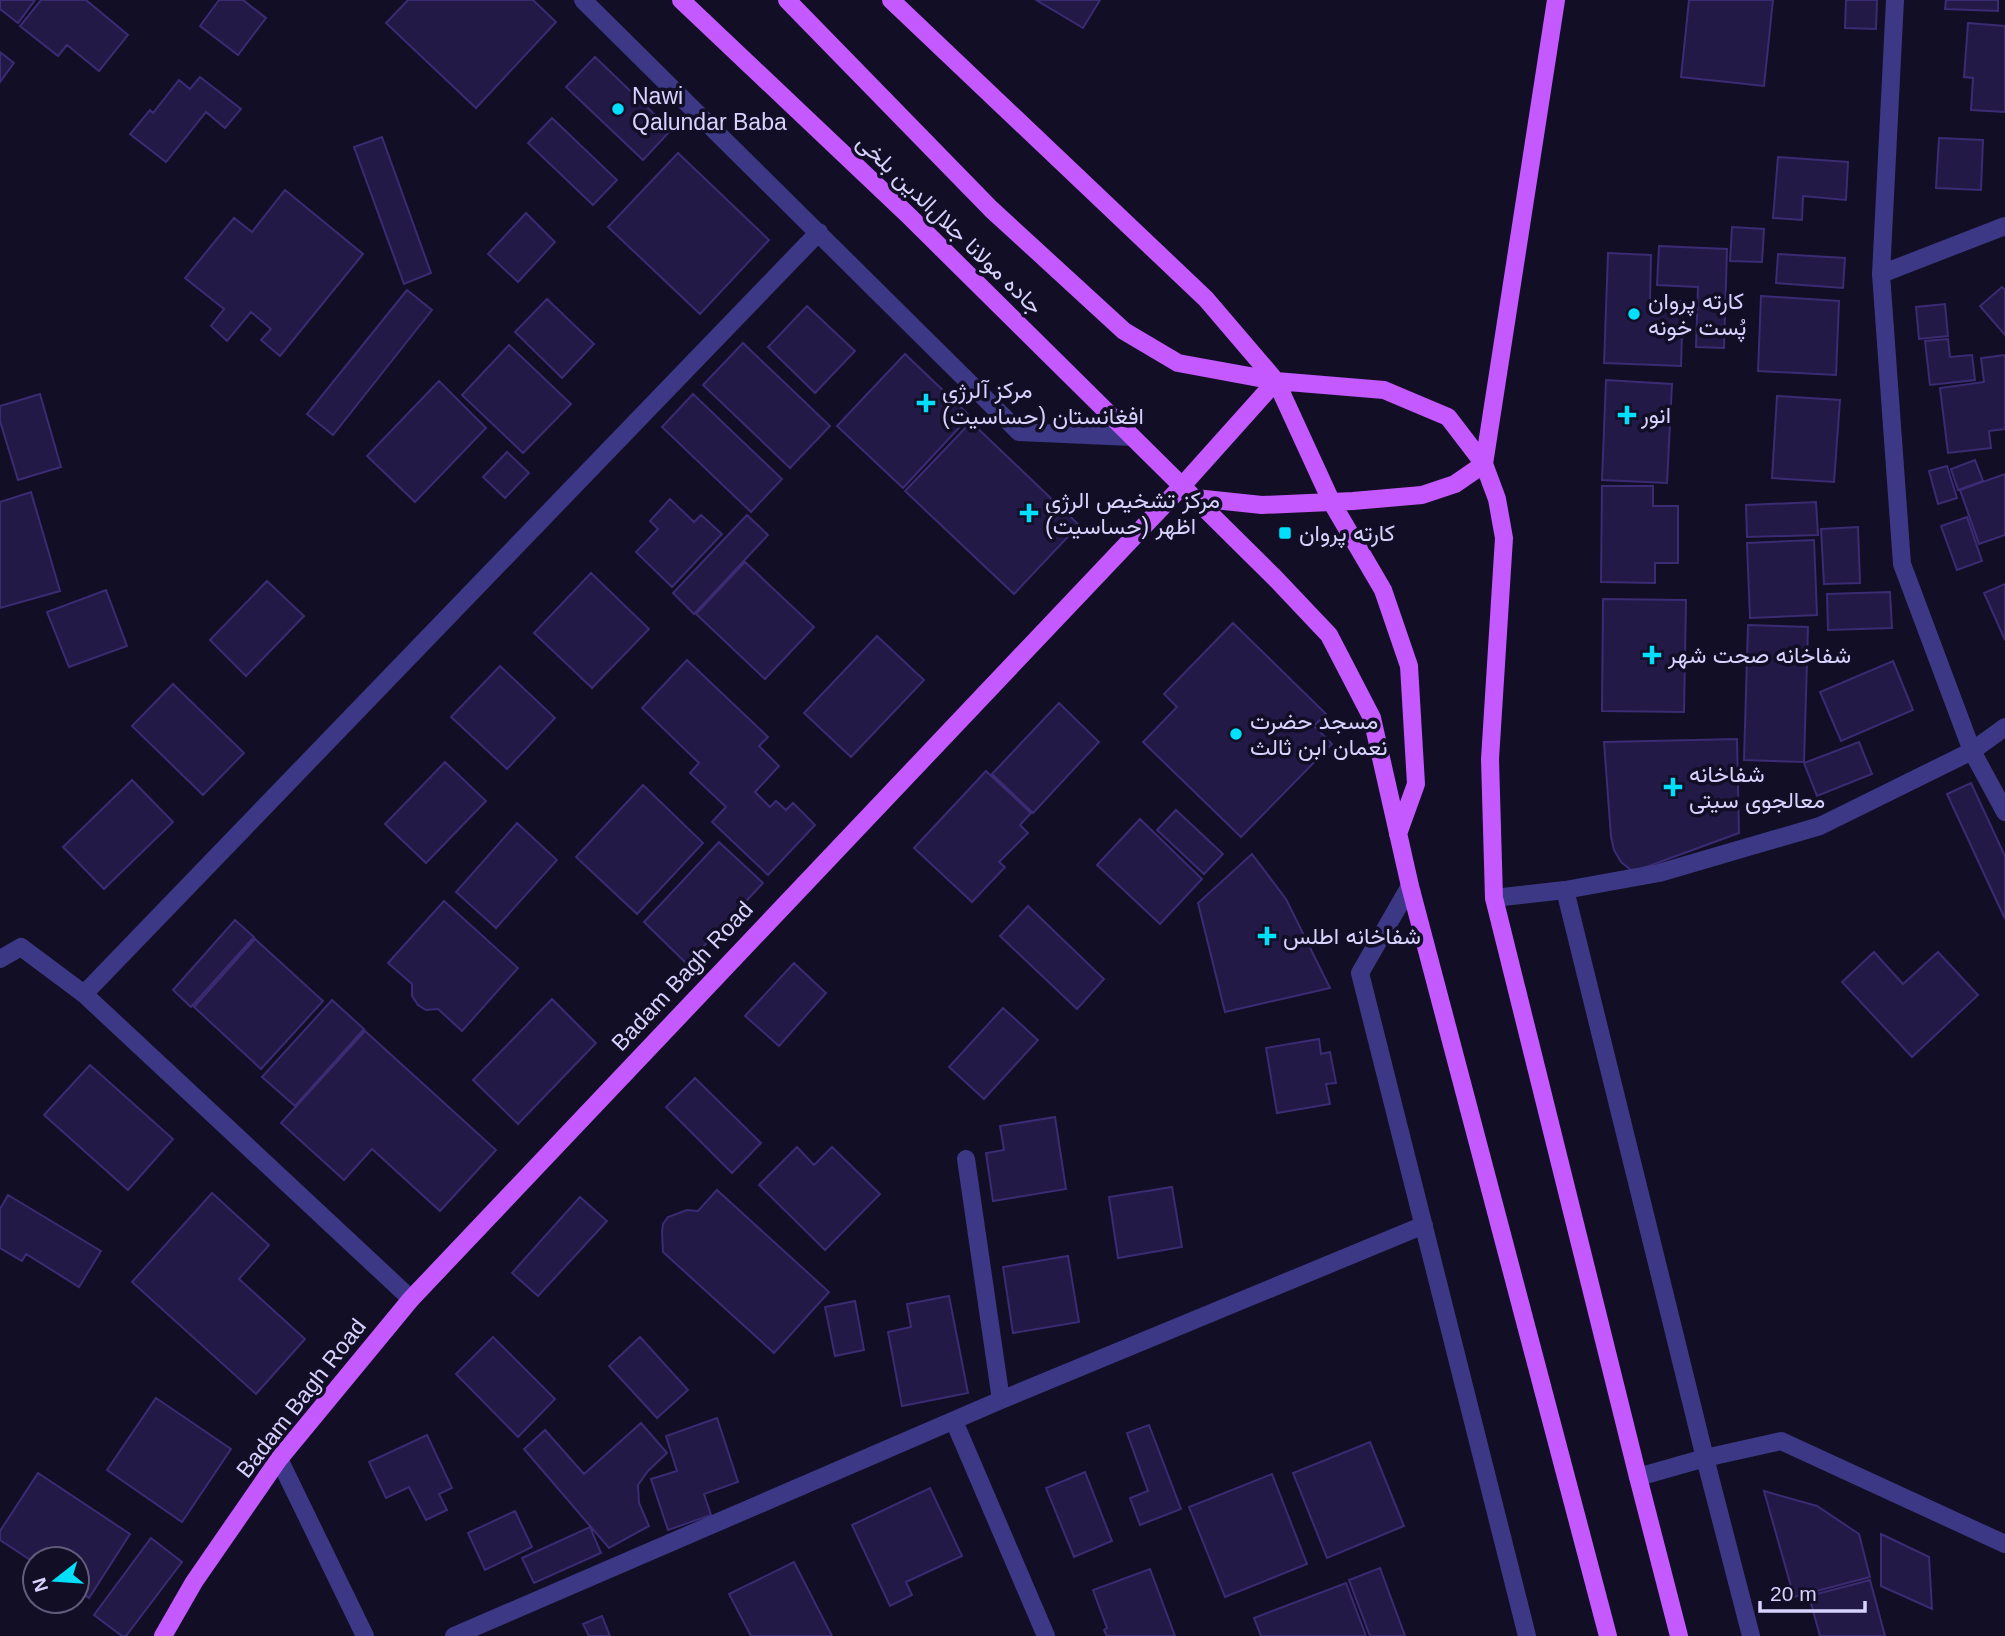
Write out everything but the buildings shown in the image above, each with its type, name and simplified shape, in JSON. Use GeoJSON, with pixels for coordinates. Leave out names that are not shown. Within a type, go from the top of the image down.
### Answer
{"type":"FeatureCollection","features":[{"type":"Feature","properties":{"kind":"main road","name":"جاده مولانا جلال‌الدین بلخی"},"geometry":{"type":"LineString","coordinates":[[681,0],[908,215],[1189,492],[1329,635],[1372,718],[1410,886],[1608,1636]]}},
{"type":"Feature","properties":{"kind":"main road","name":"جاده مولانا جلال‌الدین بلخی"},"geometry":{"type":"LineString","coordinates":[[787,0],[991,209],[1124,331],[1178,363],[1276,381],[1384,390],[1448,417],[1484,464]]}},
{"type":"Feature","properties":{"kind":"main road"},"geometry":{"type":"LineString","coordinates":[[891,0],[1206,299],[1276,381],[1332,503],[1383,590],[1409,666],[1416,784],[1398,835]]}},
{"type":"Feature","properties":{"kind":"main road"},"geometry":{"type":"LineString","coordinates":[[1556,0],[1484,464],[1497,499],[1504,538],[1490,759],[1494,898],[1679,1636]]}},
{"type":"Feature","properties":{"kind":"main road","name":"Badam Bagh Road"},"geometry":{"type":"LineString","coordinates":[[163,1636],[194,1582],[279,1459],[411,1299],[1189,492],[1276,381]]}},
{"type":"Feature","properties":{"kind":"main road"},"geometry":{"type":"LineString","coordinates":[[1189,492],[1262,505],[1332,503],[1422,495],[1455,484],[1484,464]]}},
{"type":"Feature","properties":{"kind":"street"},"geometry":{"type":"LineString","coordinates":[[583,0],[1019,432],[1132,437]]}},
{"type":"Feature","properties":{"kind":"street"},"geometry":{"type":"LineString","coordinates":[[1895,0],[1881,274],[1902,564],[1972,751],[2005,812]]}},
{"type":"Feature","properties":{"kind":"street"},"geometry":{"type":"LineString","coordinates":[[1881,274],[2005,226]]}},
{"type":"Feature","properties":{"kind":"street"},"geometry":{"type":"LineString","coordinates":[[84,994],[819,232]]}},
{"type":"Feature","properties":{"kind":"street"},"geometry":{"type":"LineString","coordinates":[[1494,898],[1565,890],[1659,873],[1821,827],[1972,751],[2005,727]]}},
{"type":"Feature","properties":{"kind":"street"},"geometry":{"type":"LineString","coordinates":[[1410,886],[1360,973],[1527,1636]]}},
{"type":"Feature","properties":{"kind":"street"},"geometry":{"type":"LineString","coordinates":[[1565,890],[1751,1636]]}},
{"type":"Feature","properties":{"kind":"street"},"geometry":{"type":"LineString","coordinates":[[0,959],[21,947],[84,994],[411,1299]]}},
{"type":"Feature","properties":{"kind":"street"},"geometry":{"type":"LineString","coordinates":[[966,1159],[1001,1400]]}},
{"type":"Feature","properties":{"kind":"street"},"geometry":{"type":"LineString","coordinates":[[454,1636],[1001,1400],[1424,1225]]}},
{"type":"Feature","properties":{"kind":"street"},"geometry":{"type":"LineString","coordinates":[[954,1421],[1046,1636]]}},
{"type":"Feature","properties":{"kind":"street"},"geometry":{"type":"LineString","coordinates":[[1637,1477],[1781,1441],[2005,1544]]}},
{"type":"Feature","properties":{"kind":"street"},"geometry":{"type":"LineString","coordinates":[[279,1459],[365,1636]]}},
{"type":"Feature","properties":{"kind":"place","name":"Nawi Qalundar Baba"},"geometry":{"type":"Point","coordinates":[618,109]}},
{"type":"Feature","properties":{"kind":"place","name":"کارته پروان پُست خونه"},"geometry":{"type":"Point","coordinates":[1634,314]}},
{"type":"Feature","properties":{"kind":"place","name":"مرکز آلرژی (حساسیت) افغانستان"},"geometry":{"type":"Point","coordinates":[926,403]}},
{"type":"Feature","properties":{"kind":"place","name":"انور"},"geometry":{"type":"Point","coordinates":[1627,415]}},
{"type":"Feature","properties":{"kind":"place","name":"مرکز تشخیص الرژی (حساسیت) اظهر"},"geometry":{"type":"Point","coordinates":[1029,513]}},
{"type":"Feature","properties":{"kind":"place","name":"کارته پروان"},"geometry":{"type":"Point","coordinates":[1285,533]}},
{"type":"Feature","properties":{"kind":"place","name":"شفاخانه صحت شهر"},"geometry":{"type":"Point","coordinates":[1652,655]}},
{"type":"Feature","properties":{"kind":"place","name":"مسجد حضرت نعمان ابن ثالث"},"geometry":{"type":"Point","coordinates":[1236,734]}},
{"type":"Feature","properties":{"kind":"place","name":"شفاخانه معالجوی سیتی"},"geometry":{"type":"Point","coordinates":[1673,787]}},
{"type":"Feature","properties":{"kind":"place","name":"شفاخانه اطلس"},"geometry":{"type":"Point","coordinates":[1267,936]}}]}
